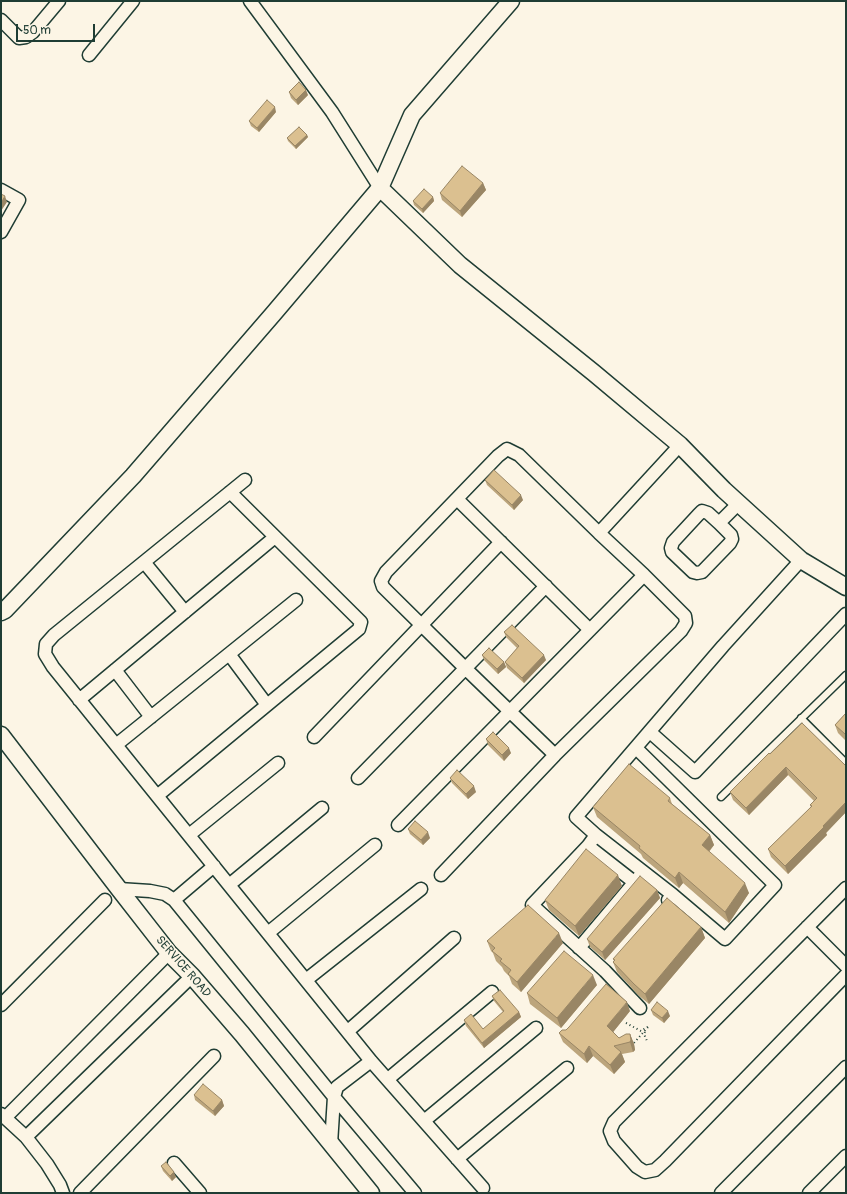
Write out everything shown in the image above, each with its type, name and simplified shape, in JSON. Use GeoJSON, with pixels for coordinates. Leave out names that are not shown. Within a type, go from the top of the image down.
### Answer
{"type":"FeatureCollection","features":[{"type":"Feature","properties":{"kind":"street"},"geometry":{"type":"LineString","coordinates":[[1,20],[19,38],[26,37],[33,32],[59,1]]}},
{"type":"Feature","properties":{"kind":"street"},"geometry":{"type":"LineString","coordinates":[[89,55],[132,1]]}},
{"type":"Feature","properties":{"kind":"street"},"geometry":{"type":"LineString","coordinates":[[250,1],[332,112],[380,188],[460,265],[594,373],[680,445],[739,503],[801,560],[846,587]]}},
{"type":"Feature","properties":{"kind":"street"},"geometry":{"type":"LineString","coordinates":[[1,612],[5,610],[133,476],[380,188],[412,115],[510,1]]}},
{"type":"Feature","properties":{"kind":"street"},"geometry":{"type":"LineString","coordinates":[[1,190],[19,200],[1,232]]}},
{"type":"Feature","properties":{"kind":"street"},"geometry":{"type":"LineString","coordinates":[[599,533],[680,445]]}},
{"type":"Feature","properties":{"kind":"street"},"geometry":{"type":"LineString","coordinates":[[441,875],[555,754],[681,631],[686,623],[685,616],[644,575],[519,455],[507,449],[498,456],[386,572],[381,581],[383,587],[387,591],[555,754]]}},
{"type":"Feature","properties":{"kind":"street"},"geometry":{"type":"LineString","coordinates":[[245,480],[54,635],[46,644],[45,654],[52,667],[372,1061],[483,1188]]}},
{"type":"Feature","properties":{"kind":"street"},"geometry":{"type":"LineString","coordinates":[[157,796],[359,629],[360,622],[230,492]]}},
{"type":"Feature","properties":{"kind":"street"},"geometry":{"type":"LineString","coordinates":[[457,499],[590,630]]}},
{"type":"Feature","properties":{"kind":"street"},"geometry":{"type":"LineString","coordinates":[[720,523],[739,503]]}},
{"type":"Feature","properties":{"kind":"street"},"geometry":{"type":"LineString","coordinates":[[702,511],[708,513],[720,523],[731,535],[732,539],[730,543],[702,572],[693,572],[672,552],[671,548],[673,542],[702,511]]}},
{"type":"Feature","properties":{"kind":"street"},"geometry":{"type":"LineString","coordinates":[[79,700],[275,537]]}},
{"type":"Feature","properties":{"kind":"street"},"geometry":{"type":"LineString","coordinates":[[314,737],[421,624],[502,542]]}},
{"type":"Feature","properties":{"kind":"street"},"geometry":{"type":"LineString","coordinates":[[636,748],[775,885],[725,939],[673,895],[596,836],[576,817],[723,646],[801,560]]}},
{"type":"Feature","properties":{"kind":"street"},"geometry":{"type":"LineString","coordinates":[[144,562],[185,612]]}},
{"type":"Feature","properties":{"kind":"street"},"geometry":{"type":"LineString","coordinates":[[398,826],[644,575]]}},
{"type":"Feature","properties":{"kind":"street"},"geometry":{"type":"LineString","coordinates":[[358,778],[546,586]]}},
{"type":"Feature","properties":{"kind":"street"},"geometry":{"type":"LineString","coordinates":[[116,745],[296,600]]}},
{"type":"Feature","properties":{"kind":"street"},"geometry":{"type":"LineString","coordinates":[[650,732],[695,772],[846,614]]}},
{"type":"Feature","properties":{"kind":"street"},"geometry":{"type":"LineString","coordinates":[[229,654],[267,705]]}},
{"type":"Feature","properties":{"kind":"street"},"geometry":{"type":"LineString","coordinates":[[115,670],[151,717]]}},
{"type":"Feature","properties":{"kind":"street","name":"SERVICE ROAD"},"geometry":{"type":"LineString","coordinates":[[1,735],[169,953],[192,976],[242,1034],[371,1193]]}},
{"type":"Feature","properties":{"kind":"street"},"geometry":{"type":"LineString","coordinates":[[189,835],[278,763]]}},
{"type":"Feature","properties":{"kind":"street"},"geometry":{"type":"LineString","coordinates":[[229,885],[322,808]]}},
{"type":"Feature","properties":{"kind":"street"},"geometry":{"type":"LineString","coordinates":[[596,836],[529,908],[640,1008]]}},
{"type":"Feature","properties":{"kind":"street"},"geometry":{"type":"LineString","coordinates":[[268,933],[376,845]]}},
{"type":"Feature","properties":{"kind":"street"},"geometry":{"type":"LineString","coordinates":[[588,846],[634,882]]}},
{"type":"Feature","properties":{"kind":"street"},"geometry":{"type":"LineString","coordinates":[[174,900],[214,866]]}},
{"type":"Feature","properties":{"kind":"street"},"geometry":{"type":"LineString","coordinates":[[572,948],[643,872]]}},
{"type":"Feature","properties":{"kind":"street"},"geometry":{"type":"LineString","coordinates":[[846,888],[614,1122],[610,1131],[614,1141],[637,1167],[646,1172],[655,1170],[846,975]]}},
{"type":"Feature","properties":{"kind":"street"},"geometry":{"type":"LineString","coordinates":[[119,889],[150,891],[165,894],[174,900],[334,1097],[415,1193]]}},
{"type":"Feature","properties":{"kind":"street"},"geometry":{"type":"LineString","coordinates":[[306,980],[421,889]]}},
{"type":"Feature","properties":{"kind":"street"},"geometry":{"type":"LineString","coordinates":[[662,907],[673,895]]}},
{"type":"Feature","properties":{"kind":"street"},"geometry":{"type":"LineString","coordinates":[[1,1005],[105,900]]}},
{"type":"Feature","properties":{"kind":"street"},"geometry":{"type":"LineString","coordinates":[[807,927],[846,966]]}},
{"type":"Feature","properties":{"kind":"street"},"geometry":{"type":"LineString","coordinates":[[348,1031],[454,938]]}},
{"type":"Feature","properties":{"kind":"street"},"geometry":{"type":"LineString","coordinates":[[63,1193],[60,1185],[47,1164],[26,1137],[3,1116],[169,953]]}},
{"type":"Feature","properties":{"kind":"street"},"geometry":{"type":"LineString","coordinates":[[608,979],[615,960]]}},
{"type":"Feature","properties":{"kind":"street"},"geometry":{"type":"LineString","coordinates":[[26,1137],[192,976]]}},
{"type":"Feature","properties":{"kind":"street"},"geometry":{"type":"LineString","coordinates":[[388,1079],[492,992]]}},
{"type":"Feature","properties":{"kind":"street"},"geometry":{"type":"LineString","coordinates":[[424,1121],[536,1028]]}},
{"type":"Feature","properties":{"kind":"street"},"geometry":{"type":"LineString","coordinates":[[80,1193],[214,1056]]}},
{"type":"Feature","properties":{"kind":"street"},"geometry":{"type":"LineString","coordinates":[[331,1144],[334,1097],[337,1087],[372,1061]]}},
{"type":"Feature","properties":{"kind":"street"},"geometry":{"type":"LineString","coordinates":[[721,1193],[846,1067]]}},
{"type":"Feature","properties":{"kind":"street"},"geometry":{"type":"LineString","coordinates":[[457,1159],[567,1068]]}},
{"type":"Feature","properties":{"kind":"street"},"geometry":{"type":"LineString","coordinates":[[809,1193],[846,1156]]}},
{"type":"Feature","properties":{"kind":"street"},"geometry":{"type":"LineString","coordinates":[[174,1163],[200,1193]]}},
{"type":"Feature","properties":{"kind":"lane"},"geometry":{"type":"LineString","coordinates":[[721,797],[846,674]]}},
{"type":"Feature","properties":{"kind":"lane"},"geometry":{"type":"LineString","coordinates":[[801,718],[846,763]]}},
{"type":"Feature","properties":{"kind":"path"},"geometry":{"type":"LineString","coordinates":[[626,1023],[641,1032],[649,1026]]}},
{"type":"Feature","properties":{"kind":"path"},"geometry":{"type":"LineString","coordinates":[[647,1041],[644,1034],[649,1026]]}},
{"type":"Feature","properties":{"kind":"path"},"geometry":{"type":"LineString","coordinates":[[633,1044],[649,1026]]}},
{"type":"Feature","properties":{"kind":"building"},"geometry":{"type":"Polygon","coordinates":[[[299,82],[306,90],[296,100],[289,92],[299,82]]]}},
{"type":"Feature","properties":{"kind":"building"},"geometry":{"type":"Polygon","coordinates":[[[267,100],[275,107],[257,128],[249,121],[267,100]]]}},
{"type":"Feature","properties":{"kind":"building"},"geometry":{"type":"Polygon","coordinates":[[[299,127],[307,135],[295,146],[287,138],[299,127]]]}},
{"type":"Feature","properties":{"kind":"building"},"geometry":{"type":"Polygon","coordinates":[[[462,166],[483,183],[460,211],[440,193],[462,166]]]}},
{"type":"Feature","properties":{"kind":"building"},"geometry":{"type":"Polygon","coordinates":[[[424,189],[433,197],[422,209],[413,201],[424,189]]]}},
{"type":"Feature","properties":{"kind":"building"},"geometry":{"type":"Polygon","coordinates":[[[1,194],[5,196],[1,203],[1,194]]]}},
{"type":"Feature","properties":{"kind":"building"},"geometry":{"type":"Polygon","coordinates":[[[494,470],[521,495],[512,505],[485,480],[494,470]]]}},
{"type":"Feature","properties":{"kind":"building"},"geometry":{"type":"Polygon","coordinates":[[[512,625],[544,655],[522,678],[505,662],[519,646],[504,632],[512,625]]]}},
{"type":"Feature","properties":{"kind":"building"},"geometry":{"type":"Polygon","coordinates":[[[489,648],[504,662],[497,669],[482,655],[489,648]]]}},
{"type":"Feature","properties":{"kind":"building"},"geometry":{"type":"Polygon","coordinates":[[[846,713],[846,733],[845,734],[835,725],[846,713]]]}},
{"type":"Feature","properties":{"kind":"building"},"geometry":{"type":"Polygon","coordinates":[[[802,723],[846,766],[846,802],[823,826],[824,827],[785,866],[768,849],[812,806],[810,805],[817,798],[786,767],[746,808],[730,792],[802,723]]]}},
{"type":"Feature","properties":{"kind":"building"},"geometry":{"type":"Polygon","coordinates":[[[493,732],[509,748],[502,755],[486,739],[493,732]]]}},
{"type":"Feature","properties":{"kind":"building"},"geometry":{"type":"Polygon","coordinates":[[[629,764],[670,798],[668,801],[710,835],[702,845],[745,883],[725,912],[679,872],[675,878],[639,848],[640,846],[593,807],[629,764]]]}},
{"type":"Feature","properties":{"kind":"building"},"geometry":{"type":"Polygon","coordinates":[[[457,770],[474,786],[466,794],[450,778],[457,770]]]}},
{"type":"Feature","properties":{"kind":"building"},"geometry":{"type":"Polygon","coordinates":[[[415,821],[428,832],[421,840],[408,829],[415,821]]]}},
{"type":"Feature","properties":{"kind":"building"},"geometry":{"type":"Polygon","coordinates":[[[586,849],[618,875],[575,926],[545,900],[586,849]]]}},
{"type":"Feature","properties":{"kind":"building"},"geometry":{"type":"Polygon","coordinates":[[[640,876],[657,890],[602,952],[587,939],[640,876]]]}},
{"type":"Feature","properties":{"kind":"building"},"geometry":{"type":"Polygon","coordinates":[[[667,898],[701,927],[645,994],[613,962],[615,960],[613,959],[667,898]]]}},
{"type":"Feature","properties":{"kind":"building"},"geometry":{"type":"Polygon","coordinates":[[[528,905],[559,933],[517,982],[508,974],[511,970],[500,961],[502,959],[492,951],[495,948],[487,941],[528,905]]]}},
{"type":"Feature","properties":{"kind":"building"},"geometry":{"type":"Polygon","coordinates":[[[564,951],[593,975],[557,1018],[527,993],[564,951]]]}},
{"type":"Feature","properties":{"kind":"building"},"geometry":{"type":"Polygon","coordinates":[[[606,984],[627,1002],[607,1026],[619,1038],[626,1034],[630,1034],[631,1040],[630,1042],[614,1046],[621,1052],[610,1065],[589,1046],[584,1054],[559,1033],[569,1027],[606,984]]]}},
{"type":"Feature","properties":{"kind":"building"},"geometry":{"type":"Polygon","coordinates":[[[500,990],[519,1012],[482,1043],[464,1020],[471,1014],[483,1029],[504,1011],[492,996],[500,990]]]}},
{"type":"Feature","properties":{"kind":"building"},"geometry":{"type":"Polygon","coordinates":[[[657,1002],[668,1011],[662,1018],[651,1010],[657,1002]]]}},
{"type":"Feature","properties":{"kind":"building"},"geometry":{"type":"Polygon","coordinates":[[[203,1084],[222,1100],[213,1111],[194,1095],[203,1084]]]}},
{"type":"Feature","properties":{"kind":"building"},"geometry":{"type":"Polygon","coordinates":[[[166,1162],[174,1172],[170,1176],[161,1166],[166,1162]]]}}]}
